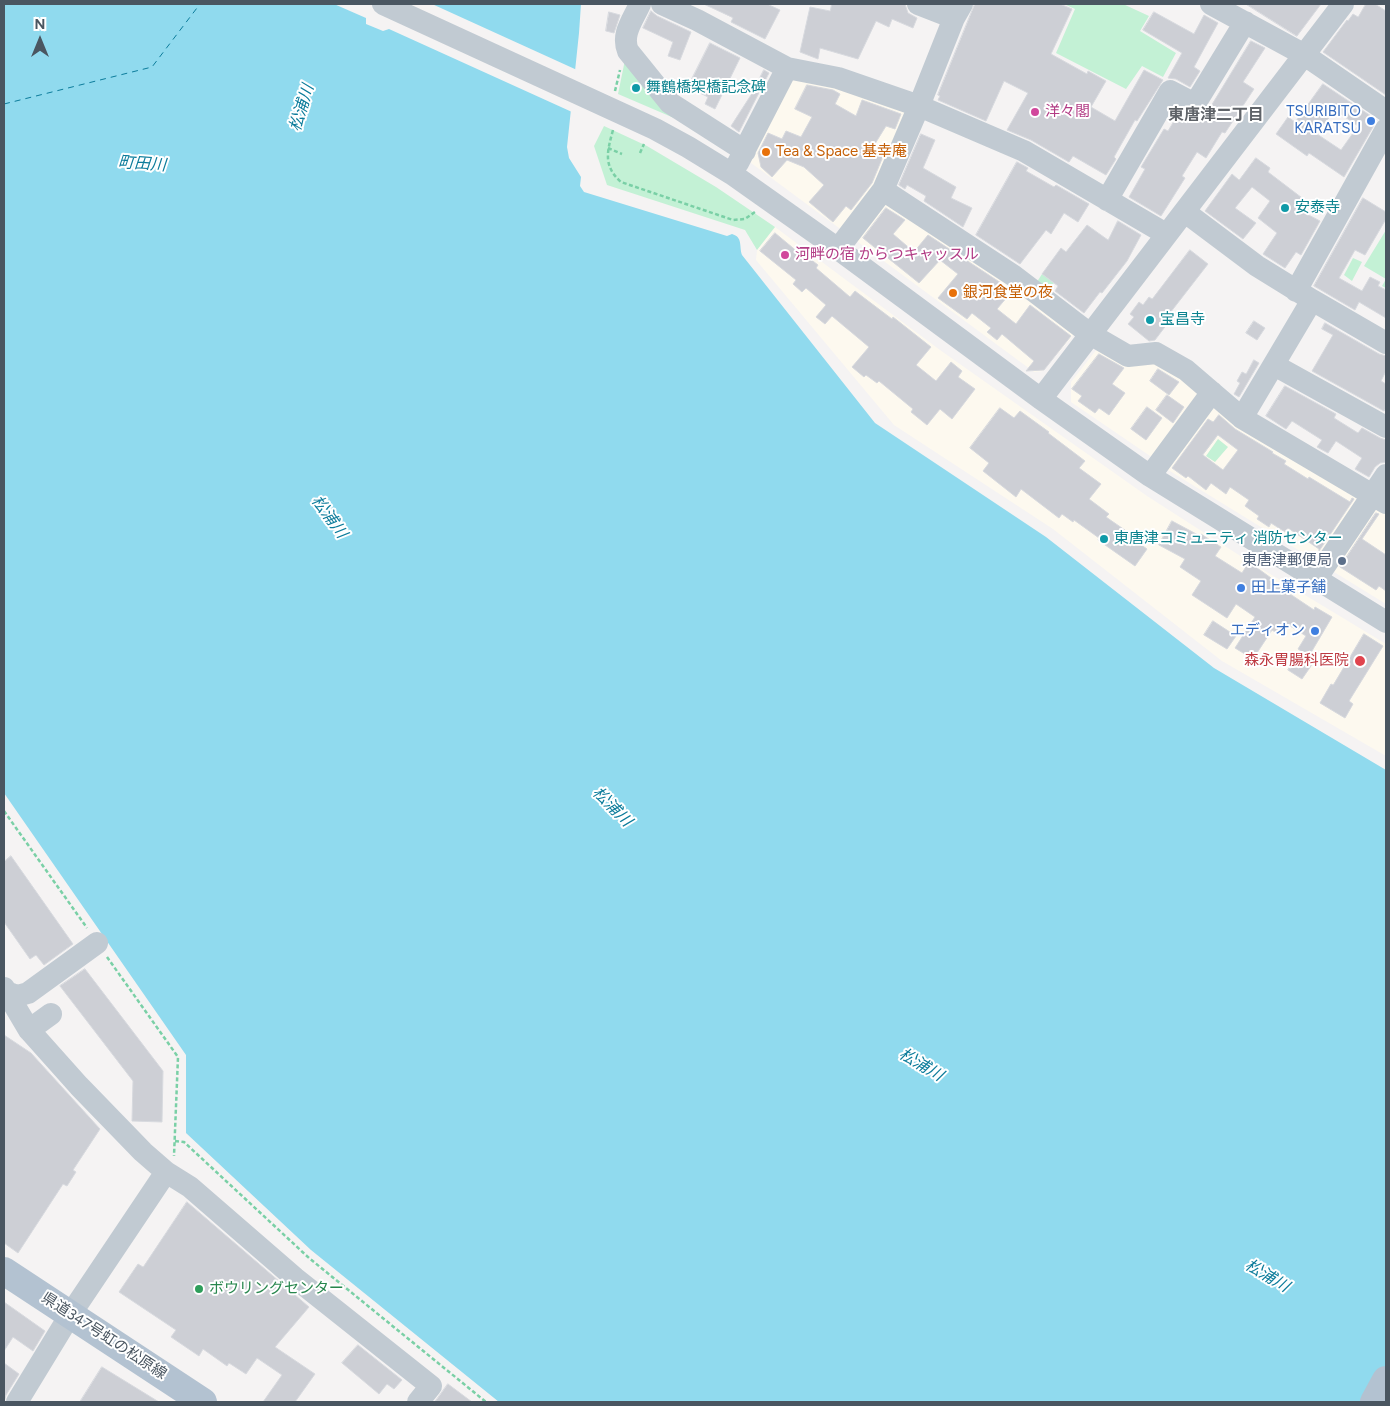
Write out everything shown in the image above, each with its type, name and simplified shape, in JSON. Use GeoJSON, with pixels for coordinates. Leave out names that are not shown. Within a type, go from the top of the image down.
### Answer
{"type":"FeatureCollection","features":[{"type":"Feature","properties":{"kind":"main road","name":"県道347号虹の松原線"},"geometry":{"type":"LineString","coordinates":[[4,1271],[203,1402]]}},
{"type":"Feature","properties":{"kind":"main road"},"geometry":{"type":"LineString","coordinates":[[1374,1402],[1386,1380]]}},
{"type":"Feature","properties":{"kind":"street"},"geometry":{"type":"LineString","coordinates":[[383,4],[608,113],[663,133],[732,174],[1150,476],[1386,622]]}},
{"type":"Feature","properties":{"kind":"street"},"geometry":{"type":"LineString","coordinates":[[640,4],[624,41],[628,50],[670,103],[745,151]]}},
{"type":"Feature","properties":{"kind":"street"},"geometry":{"type":"LineString","coordinates":[[662,4],[697,20],[787,68],[838,78],[919,106],[1024,151],[1166,234]]}},
{"type":"Feature","properties":{"kind":"street"},"geometry":{"type":"LineString","coordinates":[[838,249],[883,190],[958,11],[918,4]]}},
{"type":"Feature","properties":{"kind":"street"},"geometry":{"type":"LineString","coordinates":[[1211,4],[1303,54],[1386,111]]}},
{"type":"Feature","properties":{"kind":"street"},"geometry":{"type":"LineString","coordinates":[[1041,398],[1343,4]]}},
{"type":"Feature","properties":{"kind":"street"},"geometry":{"type":"LineString","coordinates":[[1107,200],[1170,91],[1195,104],[1245,22]]}},
{"type":"Feature","properties":{"kind":"street"},"geometry":{"type":"LineString","coordinates":[[732,174],[787,68]]}},
{"type":"Feature","properties":{"kind":"street"},"geometry":{"type":"LineString","coordinates":[[1242,418],[1274,365],[1304,295],[1386,129]]}},
{"type":"Feature","properties":{"kind":"street"},"geometry":{"type":"LineString","coordinates":[[883,190],[1014,276],[1090,334],[1128,356],[1156,353],[1186,370],[1242,418],[1379,499]]}},
{"type":"Feature","properties":{"kind":"street"},"geometry":{"type":"LineString","coordinates":[[1184,212],[1257,266],[1386,343]]}},
{"type":"Feature","properties":{"kind":"street"},"geometry":{"type":"LineString","coordinates":[[1274,365],[1386,427]]}},
{"type":"Feature","properties":{"kind":"street"},"geometry":{"type":"LineString","coordinates":[[1150,476],[1212,392]]}},
{"type":"Feature","properties":{"kind":"street"},"geometry":{"type":"LineString","coordinates":[[1316,579],[1379,499],[1386,475]]}},
{"type":"Feature","properties":{"kind":"street"},"geometry":{"type":"LineString","coordinates":[[4,990],[17,996],[28,993],[97,943]]}},
{"type":"Feature","properties":{"kind":"street"},"geometry":{"type":"LineString","coordinates":[[4,990],[29,1030],[143,1152],[166,1172],[190,1187],[295,1278],[431,1386],[418,1402]]}},
{"type":"Feature","properties":{"kind":"street"},"geometry":{"type":"LineString","coordinates":[[29,1030],[51,1014]]}},
{"type":"Feature","properties":{"kind":"street"},"geometry":{"type":"LineString","coordinates":[[17,1402],[70,1314],[166,1172]]}},
{"type":"Feature","properties":{"kind":"path"},"geometry":{"type":"LineString","coordinates":[[624,41],[608,113],[607,160],[613,175],[631,187],[733,220],[745,219],[757,210]]}},
{"type":"Feature","properties":{"kind":"path"},"geometry":{"type":"LineString","coordinates":[[640,153],[646,140]]}},
{"type":"Feature","properties":{"kind":"path"},"geometry":{"type":"LineString","coordinates":[[608,148],[622,154]]}},
{"type":"Feature","properties":{"kind":"path"},"geometry":{"type":"LineString","coordinates":[[4,811],[178,1057],[175,1154],[166,1172]]}},
{"type":"Feature","properties":{"kind":"path"},"geometry":{"type":"LineString","coordinates":[[176,1141],[184,1142],[308,1258],[486,1402]]}},
{"type":"Feature","properties":{"kind":"shaded area"},"geometry":{"type":"Polygon","coordinates":[[[788,74],[914,111],[879,190],[1077,331],[1043,371],[1034,372],[747,160],[788,74]]]}},
{"type":"Feature","properties":{"kind":"shaded area"},"geometry":{"type":"Polygon","coordinates":[[[775,227],[940,350],[1147,496],[1242,557],[1386,644],[1386,756],[1222,661],[1053,529],[894,425],[756,260],[757,250],[775,227]]]}},
{"type":"Feature","properties":{"kind":"shaded area"},"geometry":{"type":"Polygon","coordinates":[[[1101,344],[1161,359],[1205,393],[1156,460],[1071,402],[1071,382],[1101,344]]]}},
{"type":"Feature","properties":{"kind":"shaded area"},"geometry":{"type":"Polygon","coordinates":[[[1215,400],[1386,509],[1386,604],[1165,468],[1215,400]]]}},
{"type":"Feature","properties":{"kind":"green space"},"geometry":{"type":"Polygon","coordinates":[[[1064,4],[1123,4],[1149,16],[1140,31],[1176,53],[1163,77],[1142,66],[1126,89],[1056,53],[1075,9],[1064,4]]]}},
{"type":"Feature","properties":{"kind":"green space"},"geometry":{"type":"Polygon","coordinates":[[[626,55],[674,118],[618,94],[626,55]]]}},
{"type":"Feature","properties":{"kind":"green space"},"geometry":{"type":"Polygon","coordinates":[[[604,126],[647,146],[716,187],[775,227],[757,250],[745,230],[607,185],[594,146],[604,126]]]}},
{"type":"Feature","properties":{"kind":"green space"},"geometry":{"type":"Polygon","coordinates":[[[1386,230],[1386,279],[1364,266],[1386,230]]]}},
{"type":"Feature","properties":{"kind":"green space"},"geometry":{"type":"Polygon","coordinates":[[[1353,258],[1362,262],[1352,281],[1344,275],[1353,258]]]}},
{"type":"Feature","properties":{"kind":"green space"},"geometry":{"type":"Polygon","coordinates":[[[1042,274],[1054,283],[1045,293],[1035,285],[1042,274]]]}},
{"type":"Feature","properties":{"kind":"green space"},"geometry":{"type":"Polygon","coordinates":[[[1386,279],[1386,288],[1382,286],[1386,279]]]}},
{"type":"Feature","properties":{"kind":"green space"},"geometry":{"type":"Polygon","coordinates":[[[1218,439],[1228,447],[1215,462],[1206,456],[1218,439]]]}},
{"type":"Feature","properties":{"kind":"water"},"geometry":{"type":"Polygon","coordinates":[[[4,4],[581,4],[567,147],[569,158],[581,177],[580,186],[584,192],[727,236],[732,234],[738,237],[742,255],[875,423],[1046,537],[1214,668],[1386,770],[1386,1402],[499,1402],[311,1250],[186,1133],[186,1055],[4,793],[4,4]]]}},
{"type":"Feature","properties":{"kind":"pier"},"geometry":{"type":"Polygon","coordinates":[[[334,4],[432,4],[577,70],[572,112],[389,29],[383,31],[366,24],[366,18],[334,4]]]}},
{"type":"Feature","properties":{"kind":"building"},"geometry":{"type":"Polygon","coordinates":[[[704,4],[767,4],[780,10],[765,39],[731,22],[733,18],[704,4]]]}},
{"type":"Feature","properties":{"kind":"building"},"geometry":{"type":"Polygon","coordinates":[[[832,4],[905,4],[908,13],[917,18],[913,28],[892,19],[889,27],[876,21],[858,59],[820,48],[818,59],[800,52],[810,7],[830,11],[832,4]]]}},
{"type":"Feature","properties":{"kind":"building"},"geometry":{"type":"Polygon","coordinates":[[[975,4],[1060,4],[1072,9],[1051,54],[1087,74],[1088,71],[1106,81],[1091,107],[1115,121],[1144,70],[1163,80],[1137,121],[1135,120],[1106,175],[1073,156],[1069,162],[1031,140],[1007,130],[1028,93],[1004,81],[986,121],[938,100],[940,96],[938,95],[975,4]]]}},
{"type":"Feature","properties":{"kind":"building"},"geometry":{"type":"Polygon","coordinates":[[[1246,4],[1321,4],[1297,36],[1246,4]]]}},
{"type":"Feature","properties":{"kind":"building"},"geometry":{"type":"Polygon","coordinates":[[[1366,4],[1375,4],[1386,11],[1386,95],[1323,52],[1347,20],[1353,14],[1358,17],[1366,4]]]}},
{"type":"Feature","properties":{"kind":"building"},"geometry":{"type":"Polygon","coordinates":[[[651,11],[657,16],[691,32],[680,60],[668,56],[673,42],[643,28],[651,11]]]}},
{"type":"Feature","properties":{"kind":"building"},"geometry":{"type":"Polygon","coordinates":[[[609,12],[620,15],[614,33],[606,31],[609,12]]]}},
{"type":"Feature","properties":{"kind":"building"},"geometry":{"type":"Polygon","coordinates":[[[1154,12],[1194,34],[1204,15],[1218,23],[1194,67],[1200,71],[1190,87],[1176,79],[1168,78],[1182,53],[1143,30],[1154,12]]]}},
{"type":"Feature","properties":{"kind":"building"},"geometry":{"type":"Polygon","coordinates":[[[1251,41],[1265,48],[1243,82],[1254,89],[1225,133],[1222,132],[1206,158],[1197,152],[1182,176],[1185,178],[1161,216],[1129,197],[1145,169],[1141,167],[1164,129],[1168,131],[1180,111],[1201,122],[1251,41]]]}},
{"type":"Feature","properties":{"kind":"building"},"geometry":{"type":"Polygon","coordinates":[[[710,43],[740,58],[715,109],[705,104],[708,97],[688,87],[710,43]]]}},
{"type":"Feature","properties":{"kind":"building"},"geometry":{"type":"Polygon","coordinates":[[[764,70],[769,73],[739,132],[731,126],[764,70]]]}},
{"type":"Feature","properties":{"kind":"building"},"geometry":{"type":"Polygon","coordinates":[[[1323,84],[1377,120],[1344,177],[1309,153],[1307,156],[1276,134],[1288,117],[1295,122],[1323,84]],[[1335,110],[1317,134],[1341,150],[1358,126],[1335,110]]]}},
{"type":"Feature","properties":{"kind":"building"},"geometry":{"type":"Polygon","coordinates":[[[807,85],[833,90],[840,94],[835,104],[856,116],[862,100],[901,114],[895,129],[886,126],[873,147],[884,154],[872,183],[851,210],[846,206],[833,222],[809,202],[824,185],[804,167],[787,160],[772,177],[761,167],[758,153],[768,133],[782,139],[786,131],[801,137],[812,117],[795,109],[807,85]]]}},
{"type":"Feature","properties":{"kind":"building"},"geometry":{"type":"Polygon","coordinates":[[[921,134],[935,140],[923,168],[956,187],[951,198],[972,208],[963,227],[924,201],[926,196],[907,185],[905,189],[899,185],[921,134]]]}},
{"type":"Feature","properties":{"kind":"building"},"geometry":{"type":"Polygon","coordinates":[[[1256,158],[1270,168],[1268,172],[1310,204],[1303,212],[1320,221],[1301,255],[1296,252],[1285,268],[1263,254],[1277,233],[1258,218],[1270,201],[1252,187],[1235,208],[1256,223],[1243,239],[1205,211],[1232,174],[1239,180],[1256,158]]]}},
{"type":"Feature","properties":{"kind":"building"},"geometry":{"type":"Polygon","coordinates":[[[1017,162],[1028,168],[1026,171],[1054,187],[1056,185],[1089,204],[1078,222],[1064,213],[1051,234],[1046,230],[1020,264],[976,235],[1017,162]]]}},
{"type":"Feature","properties":{"kind":"building"},"geometry":{"type":"Polygon","coordinates":[[[1363,198],[1386,212],[1386,219],[1365,255],[1355,250],[1339,278],[1362,291],[1370,277],[1380,282],[1378,286],[1386,290],[1386,318],[1359,302],[1355,310],[1314,286],[1363,198]]]}},
{"type":"Feature","properties":{"kind":"building"},"geometry":{"type":"Polygon","coordinates":[[[886,208],[905,220],[893,234],[914,252],[928,235],[1004,285],[1000,290],[1008,296],[997,309],[1016,324],[1030,305],[1071,336],[1044,370],[1026,371],[1034,361],[1002,334],[997,340],[987,332],[991,328],[972,313],[967,319],[938,298],[958,274],[940,260],[919,283],[863,238],[886,208]]]}},
{"type":"Feature","properties":{"kind":"building"},"geometry":{"type":"Polygon","coordinates":[[[1118,221],[1141,235],[1127,261],[1084,313],[1055,291],[1058,286],[1042,274],[1061,248],[1066,252],[1087,225],[1108,240],[1118,221]]]}},
{"type":"Feature","properties":{"kind":"building"},"geometry":{"type":"Polygon","coordinates":[[[775,233],[799,253],[800,251],[818,265],[816,268],[850,297],[855,291],[892,319],[893,317],[931,347],[916,365],[936,381],[951,362],[962,371],[958,377],[975,389],[952,419],[940,409],[927,425],[911,412],[913,409],[879,381],[877,383],[866,375],[864,377],[852,367],[869,347],[832,316],[825,324],[816,317],[826,305],[806,288],[802,292],[793,284],[796,280],[760,251],[775,233]]]}},
{"type":"Feature","properties":{"kind":"building"},"geometry":{"type":"Polygon","coordinates":[[[1190,250],[1208,264],[1170,313],[1174,315],[1155,340],[1149,341],[1128,324],[1134,317],[1130,314],[1139,302],[1143,305],[1149,297],[1152,299],[1190,250]]]}},
{"type":"Feature","properties":{"kind":"building"},"geometry":{"type":"Polygon","coordinates":[[[1254,321],[1265,328],[1257,340],[1246,333],[1254,321]]]}},
{"type":"Feature","properties":{"kind":"building"},"geometry":{"type":"Polygon","coordinates":[[[1325,323],[1379,354],[1386,356],[1386,371],[1381,381],[1386,384],[1386,408],[1384,411],[1312,371],[1333,335],[1322,329],[1325,323]]]}},
{"type":"Feature","properties":{"kind":"building"},"geometry":{"type":"Polygon","coordinates":[[[1099,354],[1124,368],[1112,384],[1125,393],[1109,415],[1099,408],[1095,413],[1078,401],[1082,396],[1072,389],[1099,354]]]}},
{"type":"Feature","properties":{"kind":"building"},"geometry":{"type":"Polygon","coordinates":[[[1254,360],[1259,363],[1239,397],[1234,394],[1240,383],[1237,381],[1242,372],[1246,374],[1254,360]]]}},
{"type":"Feature","properties":{"kind":"building"},"geometry":{"type":"Polygon","coordinates":[[[1158,369],[1179,382],[1169,395],[1150,381],[1158,369]]]}},
{"type":"Feature","properties":{"kind":"building"},"geometry":{"type":"Polygon","coordinates":[[[1285,386],[1336,414],[1334,418],[1358,433],[1362,428],[1386,440],[1386,462],[1380,463],[1375,467],[1369,477],[1355,469],[1362,458],[1336,441],[1328,453],[1317,447],[1322,440],[1292,421],[1286,429],[1266,416],[1285,386]]]}},
{"type":"Feature","properties":{"kind":"building"},"geometry":{"type":"Polygon","coordinates":[[[1167,395],[1184,407],[1173,423],[1156,410],[1167,395]]]}},
{"type":"Feature","properties":{"kind":"building"},"geometry":{"type":"Polygon","coordinates":[[[1147,407],[1162,418],[1146,440],[1131,429],[1147,407]]]}},
{"type":"Feature","properties":{"kind":"building"},"geometry":{"type":"Polygon","coordinates":[[[1000,408],[1014,418],[1020,411],[1085,461],[1079,468],[1101,484],[1089,499],[1109,514],[1106,517],[1132,535],[1130,537],[1147,549],[1135,566],[1098,540],[1099,538],[1074,520],[1073,522],[1062,514],[1059,518],[1021,489],[1016,497],[983,471],[989,463],[970,448],[1000,408]]]}},
{"type":"Feature","properties":{"kind":"building"},"geometry":{"type":"Polygon","coordinates":[[[1219,415],[1235,429],[1273,452],[1286,461],[1284,464],[1308,479],[1309,477],[1350,502],[1352,498],[1354,499],[1319,551],[1319,549],[1288,528],[1285,532],[1271,523],[1269,527],[1257,519],[1259,516],[1245,506],[1249,500],[1230,487],[1226,494],[1211,483],[1206,490],[1188,476],[1186,478],[1172,468],[1208,419],[1213,422],[1219,415]],[[1218,435],[1203,455],[1223,470],[1238,450],[1218,435]]]}},
{"type":"Feature","properties":{"kind":"building"},"geometry":{"type":"Polygon","coordinates":[[[1376,513],[1379,514],[1362,539],[1386,555],[1386,591],[1379,586],[1376,590],[1340,567],[1376,513]]]}},
{"type":"Feature","properties":{"kind":"building"},"geometry":{"type":"Polygon","coordinates":[[[1172,521],[1200,536],[1201,534],[1221,547],[1215,556],[1242,573],[1249,562],[1271,578],[1269,580],[1314,610],[1315,607],[1332,617],[1309,656],[1298,649],[1306,636],[1287,624],[1280,635],[1272,630],[1253,659],[1235,648],[1255,617],[1236,604],[1227,618],[1192,595],[1201,581],[1180,567],[1185,559],[1159,545],[1172,521]]]}},
{"type":"Feature","properties":{"kind":"building"},"geometry":{"type":"Polygon","coordinates":[[[1213,621],[1236,636],[1227,649],[1204,635],[1213,621]]]}},
{"type":"Feature","properties":{"kind":"building"},"geometry":{"type":"Polygon","coordinates":[[[1364,634],[1383,646],[1349,701],[1353,704],[1345,718],[1320,703],[1364,634]]]}},
{"type":"Feature","properties":{"kind":"building"},"geometry":{"type":"Polygon","coordinates":[[[1299,654],[1313,663],[1302,679],[1288,670],[1299,654]]]}},
{"type":"Feature","properties":{"kind":"building"},"geometry":{"type":"Polygon","coordinates":[[[11,856],[73,944],[44,965],[36,955],[30,959],[4,922],[4,862],[11,856]]]}},
{"type":"Feature","properties":{"kind":"building"},"geometry":{"type":"Polygon","coordinates":[[[85,969],[163,1071],[162,1122],[132,1121],[133,1081],[60,986],[85,969]]]}},
{"type":"Feature","properties":{"kind":"building"},"geometry":{"type":"Polygon","coordinates":[[[4,1035],[31,1053],[100,1129],[73,1170],[76,1172],[67,1186],[63,1184],[18,1253],[4,1243],[4,1035]]]}},
{"type":"Feature","properties":{"kind":"building"},"geometry":{"type":"Polygon","coordinates":[[[187,1202],[309,1307],[275,1347],[315,1374],[295,1402],[263,1402],[282,1375],[257,1358],[246,1374],[229,1363],[227,1366],[203,1349],[199,1356],[171,1337],[176,1330],[119,1292],[138,1264],[143,1267],[187,1202]]]}},
{"type":"Feature","properties":{"kind":"building"},"geometry":{"type":"Polygon","coordinates":[[[4,1302],[45,1331],[33,1351],[13,1337],[4,1351],[4,1302]]]}},
{"type":"Feature","properties":{"kind":"building"},"geometry":{"type":"Polygon","coordinates":[[[358,1345],[402,1380],[394,1389],[387,1384],[379,1394],[342,1363],[358,1345]]]}},
{"type":"Feature","properties":{"kind":"building"},"geometry":{"type":"Polygon","coordinates":[[[4,1363],[19,1374],[6,1395],[4,1402],[4,1363]]]}},
{"type":"Feature","properties":{"kind":"building"},"geometry":{"type":"Polygon","coordinates":[[[102,1367],[159,1402],[80,1402],[102,1367]]]}},
{"type":"Feature","properties":{"kind":"building"},"geometry":{"type":"Polygon","coordinates":[[[448,1384],[472,1402],[435,1402],[448,1384]]]}},
{"type":"Feature","properties":{"kind":"ferry route"},"geometry":{"type":"LineString","coordinates":[[4,104],[152,67],[200,4]]}},
{"type":"Feature","properties":{"kind":"place","name":"舞鶴橋架橋記念碑"},"geometry":{"type":"Point","coordinates":[636,88]}},
{"type":"Feature","properties":{"kind":"place","name":"洋々閣"},"geometry":{"type":"Point","coordinates":[1035,112]}},
{"type":"Feature","properties":{"kind":"place","name":"TSURIBITO KARATSU"},"geometry":{"type":"Point","coordinates":[1371,121]}},
{"type":"Feature","properties":{"kind":"place","name":"Tea & Space 基幸庵"},"geometry":{"type":"Point","coordinates":[766,152]}},
{"type":"Feature","properties":{"kind":"place","name":"安泰寺"},"geometry":{"type":"Point","coordinates":[1285,208]}},
{"type":"Feature","properties":{"kind":"place","name":"河畔の宿 からつキャッスル"},"geometry":{"type":"Point","coordinates":[785,255]}},
{"type":"Feature","properties":{"kind":"place","name":"銀河食堂の夜"},"geometry":{"type":"Point","coordinates":[953,293]}},
{"type":"Feature","properties":{"kind":"place","name":"宝昌寺"},"geometry":{"type":"Point","coordinates":[1150,320]}},
{"type":"Feature","properties":{"kind":"place","name":"東唐津コミュニティ 消防センター"},"geometry":{"type":"Point","coordinates":[1104,539]}},
{"type":"Feature","properties":{"kind":"place","name":"東唐津郵便局"},"geometry":{"type":"Point","coordinates":[1342,561]}},
{"type":"Feature","properties":{"kind":"place","name":"田上菓子舗"},"geometry":{"type":"Point","coordinates":[1241,588]}},
{"type":"Feature","properties":{"kind":"place","name":"エディオン"},"geometry":{"type":"Point","coordinates":[1315,631]}},
{"type":"Feature","properties":{"kind":"place","name":"森永胃腸科医院"},"geometry":{"type":"Point","coordinates":[1360,661]}},
{"type":"Feature","properties":{"kind":"place","name":"ボウリングセンター"},"geometry":{"type":"Point","coordinates":[199,1289]}},
{"type":"Feature","properties":{"kind":"district","name":"東唐津二丁目"},"geometry":{"type":"Point","coordinates":[1216,115]}},
{"type":"Feature","properties":{"kind":"water label","name":"松浦川"},"geometry":{"type":"Point","coordinates":[302,108]}},
{"type":"Feature","properties":{"kind":"water label","name":"町田川"},"geometry":{"type":"Point","coordinates":[142,164]}},
{"type":"Feature","properties":{"kind":"water label","name":"松浦川"},"geometry":{"type":"Point","coordinates":[329,517]}},
{"type":"Feature","properties":{"kind":"water label","name":"松浦川"},"geometry":{"type":"Point","coordinates":[612,807]}},
{"type":"Feature","properties":{"kind":"water label","name":"松浦川"},"geometry":{"type":"Point","coordinates":[921,1065]}},
{"type":"Feature","properties":{"kind":"water label","name":"松浦川"},"geometry":{"type":"Point","coordinates":[1267,1276]}}]}
